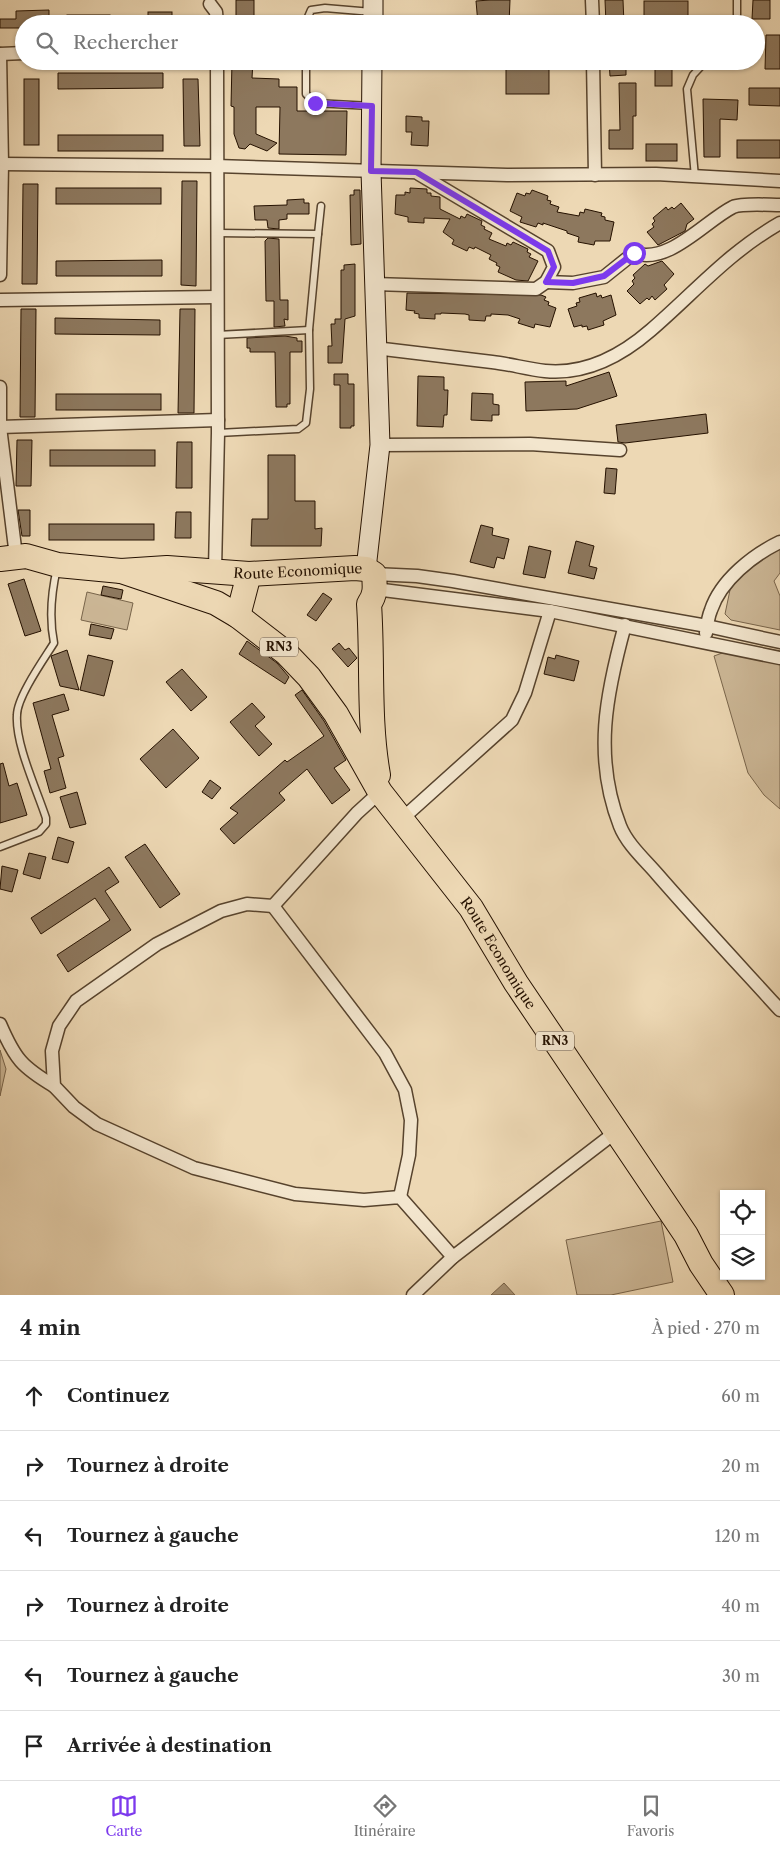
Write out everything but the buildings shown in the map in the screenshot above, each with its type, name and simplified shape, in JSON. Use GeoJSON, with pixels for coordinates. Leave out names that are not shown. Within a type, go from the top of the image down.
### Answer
{"type":"FeatureCollection","features":[{"type":"Feature","properties":{"kind":"highway","name":"Route Economique"},"geometry":{"type":"LineString","coordinates":[[8,557],[26,556],[58,565],[121,571],[167,568],[215,570],[249,574],[339,568],[371,584]]}},
{"type":"Feature","properties":{"kind":"highway"},"geometry":{"type":"LineString","coordinates":[[339,568],[356,582],[371,584],[371,733],[380,792]]}},
{"type":"Feature","properties":{"kind":"highway"},"geometry":{"type":"LineString","coordinates":[[200,597],[215,570]]}},
{"type":"Feature","properties":{"kind":"highway","name":"Route Economique"},"geometry":{"type":"LineString","coordinates":[[121,571],[200,597],[238,616],[286,653],[309,677],[336,714],[380,792],[403,818],[471,908],[516,983],[686,1235],[701,1264],[722,1295]]}},
{"type":"Feature","properties":{"kind":"highway"},"geometry":{"type":"LineString","coordinates":[[238,616],[249,574]]}},
{"type":"Feature","properties":{"kind":"highway"},"geometry":{"type":"LineString","coordinates":[[336,714],[358,708],[370,700]]}},
{"type":"Feature","properties":{"kind":"street"},"geometry":{"type":"LineString","coordinates":[[592,0],[593,15]]}},
{"type":"Feature","properties":{"kind":"street"},"geometry":{"type":"LineString","coordinates":[[210,4],[216,15]]}},
{"type":"Feature","properties":{"kind":"street"},"geometry":{"type":"LineString","coordinates":[[0,275],[2,164],[0,54],[15,54]]}},
{"type":"Feature","properties":{"kind":"street"},"geometry":{"type":"LineString","coordinates":[[215,570],[218,426],[216,297],[218,233],[216,166],[217,70]]}},
{"type":"Feature","properties":{"kind":"street"},"geometry":{"type":"LineString","coordinates":[[371,584],[380,445],[375,348],[371,171],[372,70]]}},
{"type":"Feature","properties":{"kind":"street"},"geometry":{"type":"LineString","coordinates":[[593,70],[594,175]]}},
{"type":"Feature","properties":{"kind":"street"},"geometry":{"type":"LineString","coordinates":[[2,164],[216,166],[695,177],[780,181]]}},
{"type":"Feature","properties":{"kind":"street"},"geometry":{"type":"LineString","coordinates":[[374,284],[536,289],[546,282],[554,267],[548,251],[416,172]]}},
{"type":"Feature","properties":{"kind":"street"},"geometry":{"type":"LineString","coordinates":[[546,282],[573,283],[604,276],[634,253],[642,256],[671,250],[735,206],[780,204]]}},
{"type":"Feature","properties":{"kind":"street"},"geometry":{"type":"LineString","coordinates":[[375,348],[494,362],[545,371],[571,371],[589,368],[606,361],[643,336],[724,262],[752,240],[780,223]]}},
{"type":"Feature","properties":{"kind":"street"},"geometry":{"type":"LineString","coordinates":[[0,300],[216,297]]}},
{"type":"Feature","properties":{"kind":"street"},"geometry":{"type":"LineString","coordinates":[[0,386],[0,427],[8,557]]}},
{"type":"Feature","properties":{"kind":"street"},"geometry":{"type":"LineString","coordinates":[[0,427],[218,426]]}},
{"type":"Feature","properties":{"kind":"street"},"geometry":{"type":"LineString","coordinates":[[380,445],[530,444],[620,450]]}},
{"type":"Feature","properties":{"kind":"street"},"geometry":{"type":"LineString","coordinates":[[704,642],[711,609],[719,594],[740,569],[780,542]]}},
{"type":"Feature","properties":{"kind":"street"},"geometry":{"type":"LineString","coordinates":[[371,584],[435,579],[707,626],[780,642]]}},
{"type":"Feature","properties":{"kind":"street"},"geometry":{"type":"LineString","coordinates":[[371,584],[550,611],[780,658]]}},
{"type":"Feature","properties":{"kind":"street"},"geometry":{"type":"LineString","coordinates":[[403,818],[512,720],[525,693],[550,611]]}},
{"type":"Feature","properties":{"kind":"street"},"geometry":{"type":"LineString","coordinates":[[625,625],[610,683],[604,733],[605,766],[621,828],[674,894],[780,1010]]}},
{"type":"Feature","properties":{"kind":"street"},"geometry":{"type":"LineString","coordinates":[[273,906],[357,813],[380,792]]}},
{"type":"Feature","properties":{"kind":"street"},"geometry":{"type":"LineString","coordinates":[[54,1086],[52,1051],[59,1026],[76,1001],[157,944],[220,911],[247,904],[273,906],[385,1053],[405,1090],[411,1120],[409,1155],[400,1197]]}},
{"type":"Feature","properties":{"kind":"street"},"geometry":{"type":"LineString","coordinates":[[0,1024],[12,1052],[21,1063],[33,1074],[54,1086],[74,1107],[97,1124],[194,1168],[295,1194],[364,1200],[400,1197]]}},
{"type":"Feature","properties":{"kind":"street"},"geometry":{"type":"LineString","coordinates":[[413,1295],[453,1257],[617,1131]]}},
{"type":"Feature","properties":{"kind":"street"},"geometry":{"type":"LineString","coordinates":[[400,1197],[453,1257]]}},
{"type":"Feature","properties":{"kind":"lane"},"geometry":{"type":"LineString","coordinates":[[737,0],[737,15]]}},
{"type":"Feature","properties":{"kind":"lane"},"geometry":{"type":"LineString","coordinates":[[309,15],[311,10],[325,8],[373,12]]}},
{"type":"Feature","properties":{"kind":"lane"},"geometry":{"type":"LineString","coordinates":[[306,70],[306,94],[315,103],[372,106]]}},
{"type":"Feature","properties":{"kind":"lane"},"geometry":{"type":"LineString","coordinates":[[695,177],[687,89],[693,75],[698,70]]}},
{"type":"Feature","properties":{"kind":"lane"},"geometry":{"type":"LineString","coordinates":[[218,426],[298,429],[306,423],[310,389],[309,330],[320,206]]}},
{"type":"Feature","properties":{"kind":"lane"},"geometry":{"type":"LineString","coordinates":[[218,233],[318,234]]}},
{"type":"Feature","properties":{"kind":"lane"},"geometry":{"type":"LineString","coordinates":[[217,335],[309,330]]}},
{"type":"Feature","properties":{"kind":"lane"},"geometry":{"type":"LineString","coordinates":[[0,847],[39,832],[46,824],[46,818],[18,735],[16,713],[36,670],[54,643],[50,622],[58,565]]}},
{"type":"Feature","properties":{"kind":"shaded area"},"geometry":{"type":"Polygon","coordinates":[[[780,545],[780,573],[774,581],[780,596],[780,630],[731,620],[725,614],[730,590],[743,572],[780,545]]]}},
{"type":"Feature","properties":{"kind":"shaded area"},"geometry":{"type":"Polygon","coordinates":[[[87,592],[133,603],[127,630],[81,620],[87,592]]]}},
{"type":"Feature","properties":{"kind":"shaded area"},"geometry":{"type":"Polygon","coordinates":[[[725,652],[780,664],[780,809],[764,795],[748,773],[714,656],[725,652]]]}},
{"type":"Feature","properties":{"kind":"shaded area"},"geometry":{"type":"Polygon","coordinates":[[[0,1050],[6,1069],[0,1096],[0,1050]]]}},
{"type":"Feature","properties":{"kind":"shaded area"},"geometry":{"type":"Polygon","coordinates":[[[661,1221],[673,1282],[611,1295],[577,1295],[566,1240],[661,1221]]]}},
{"type":"Feature","properties":{"kind":"shaded area"},"geometry":{"type":"Polygon","coordinates":[[[504,1283],[515,1295],[491,1295],[504,1283]]]}},
{"type":"Feature","properties":{"kind":"route"},"geometry":{"type":"LineString","coordinates":[[315,103],[372,106],[371,171],[416,172],[548,251],[554,267],[546,282],[573,283],[604,276],[622,260],[634,253]]}}]}
